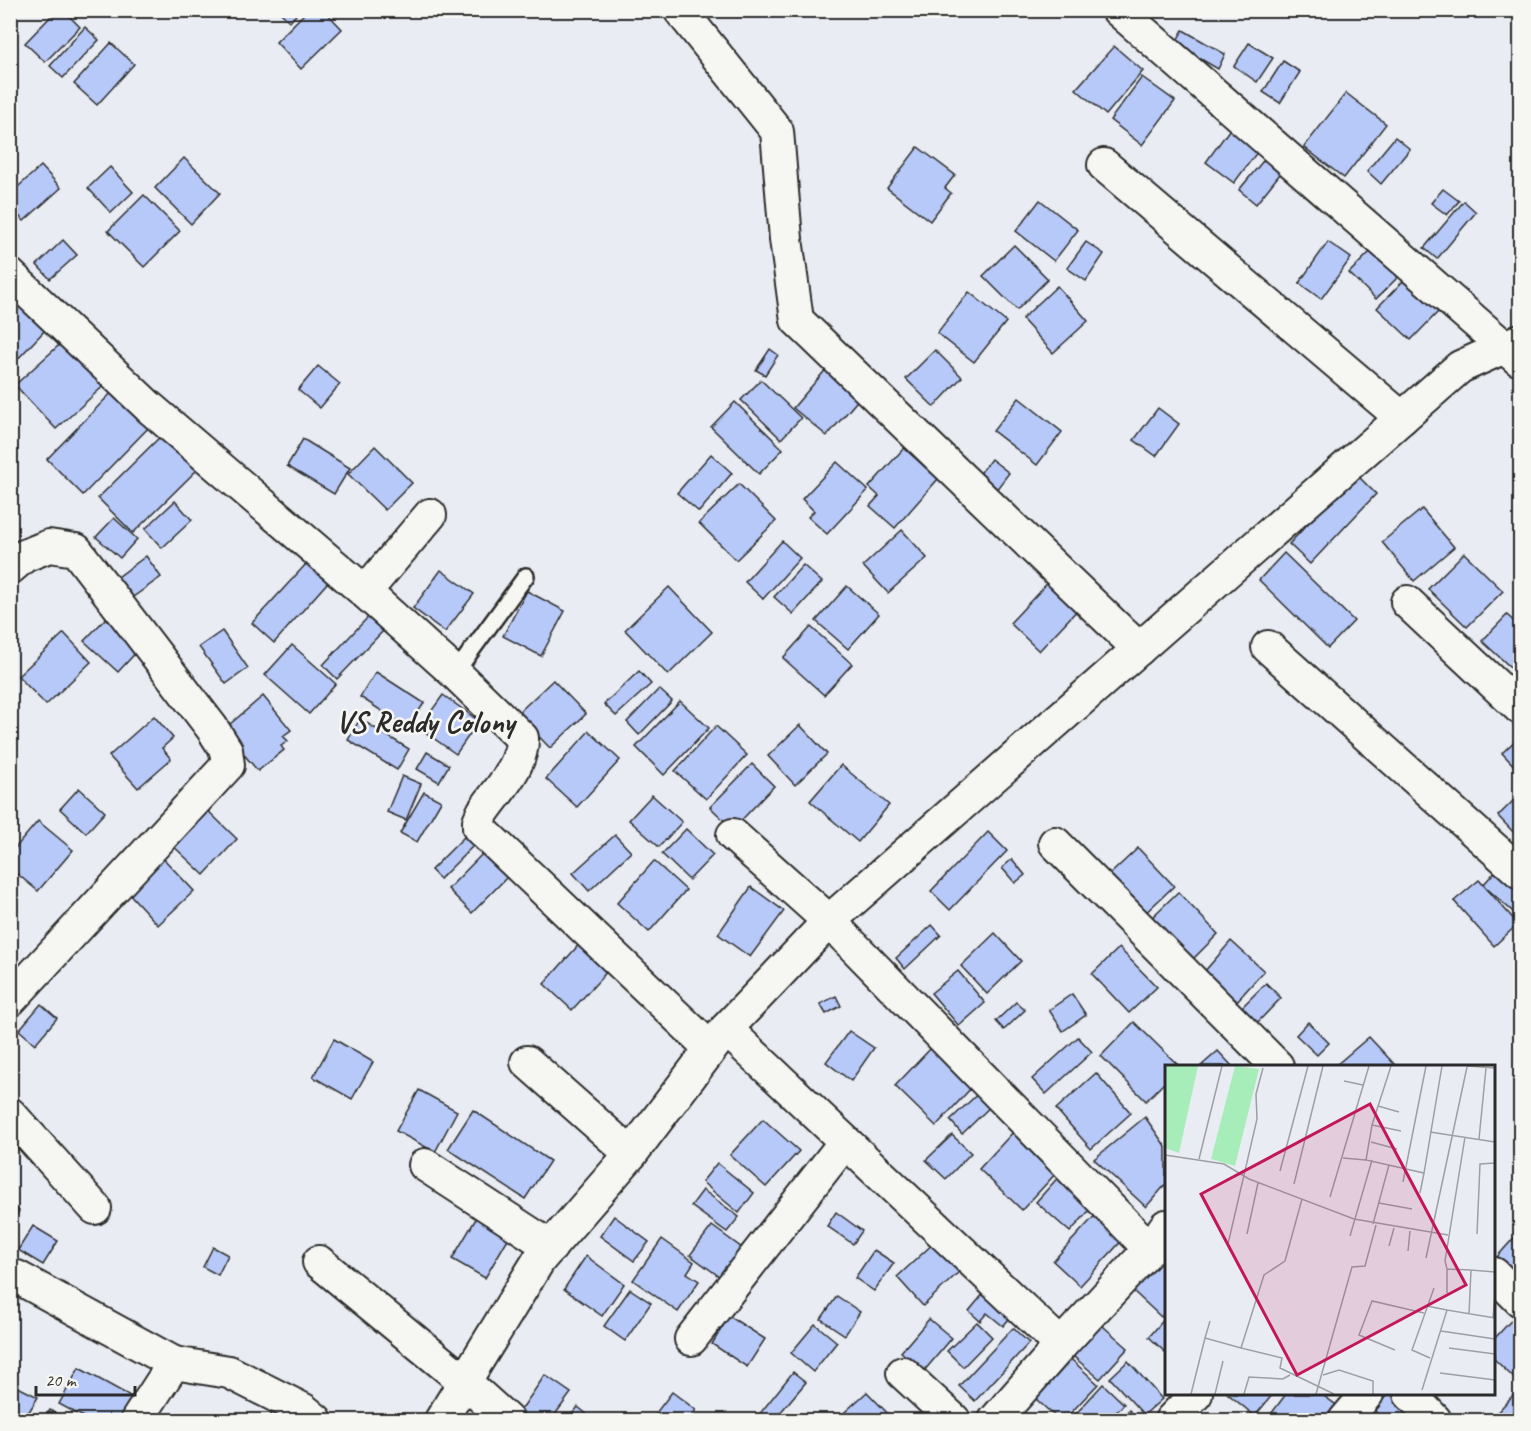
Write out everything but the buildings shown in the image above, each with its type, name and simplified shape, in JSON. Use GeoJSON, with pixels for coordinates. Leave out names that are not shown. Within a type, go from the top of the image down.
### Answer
{"type":"FeatureCollection","features":[{"type":"Feature","properties":{"kind":"street"},"geometry":{"type":"LineString","coordinates":[[680,10],[777,131],[786,239],[797,320],[1139,649]]}},
{"type":"Feature","properties":{"kind":"street"},"geometry":{"type":"LineString","coordinates":[[1118,10],[1515,350]]}},
{"type":"Feature","properties":{"kind":"street"},"geometry":{"type":"LineString","coordinates":[[1104,165],[1402,418]]}},
{"type":"Feature","properties":{"kind":"street"},"geometry":{"type":"LineString","coordinates":[[10,275],[149,407],[365,592],[455,673],[522,738],[523,748],[520,760],[483,812],[479,828],[718,1038],[845,1142],[1061,1345]]}},
{"type":"Feature","properties":{"kind":"street"},"geometry":{"type":"LineString","coordinates":[[441,1420],[539,1260],[631,1154],[718,1038],[829,921],[1460,367],[1515,350]]}},
{"type":"Feature","properties":{"kind":"street"},"geometry":{"type":"LineString","coordinates":[[365,592],[430,515]]}},
{"type":"Feature","properties":{"kind":"street"},"geometry":{"type":"LineString","coordinates":[[10,568],[24,556],[49,546],[76,550],[212,728],[226,750],[228,765],[10,1000]]}},
{"type":"Feature","properties":{"kind":"street"},"geometry":{"type":"LineString","coordinates":[[1407,602],[1521,708]]}},
{"type":"Feature","properties":{"kind":"street"},"geometry":{"type":"LineString","coordinates":[[1268,647],[1521,872]]}},
{"type":"Feature","properties":{"kind":"street"},"geometry":{"type":"LineString","coordinates":[[733,835],[829,921],[1159,1238],[995,1420]]}},
{"type":"Feature","properties":{"kind":"street"},"geometry":{"type":"LineString","coordinates":[[1055,843],[1274,1065]]}},
{"type":"Feature","properties":{"kind":"street"},"geometry":{"type":"LineString","coordinates":[[526,1062],[631,1154]]}},
{"type":"Feature","properties":{"kind":"street"},"geometry":{"type":"LineString","coordinates":[[10,1114],[95,1208]]}},
{"type":"Feature","properties":{"kind":"street"},"geometry":{"type":"LineString","coordinates":[[691,1339],[845,1142]]}},
{"type":"Feature","properties":{"kind":"street"},"geometry":{"type":"LineString","coordinates":[[425,1165],[551,1247]]}},
{"type":"Feature","properties":{"kind":"street"},"geometry":{"type":"LineString","coordinates":[[319,1262],[465,1382],[507,1420]]}},
{"type":"Feature","properties":{"kind":"street"},"geometry":{"type":"LineString","coordinates":[[1495,1275],[1521,1300]]}},
{"type":"Feature","properties":{"kind":"street"},"geometry":{"type":"LineString","coordinates":[[16,1277],[174,1363],[229,1372],[304,1410],[316,1420]]}},
{"type":"Feature","properties":{"kind":"street"},"geometry":{"type":"LineString","coordinates":[[137,1420],[174,1363]]}},
{"type":"Feature","properties":{"kind":"street"},"geometry":{"type":"LineString","coordinates":[[903,1372],[954,1420]]}},
{"type":"Feature","properties":{"kind":"street"},"geometry":{"type":"LineString","coordinates":[[1171,1420],[1195,1395]]}},
{"type":"Feature","properties":{"kind":"street"},"geometry":{"type":"LineString","coordinates":[[1345,1420],[1366,1395]]}},
{"type":"Feature","properties":{"kind":"street"},"geometry":{"type":"LineString","coordinates":[[1411,1395],[1435,1420]]}},
{"type":"Feature","properties":{"kind":"lane"},"geometry":{"type":"LineString","coordinates":[[455,673],[526,576]]}},
{"type":"Feature","properties":{"kind":"district","name":"VS Reddy Colony"},"geometry":{"type":"Point","coordinates":[425,721]}}]}
